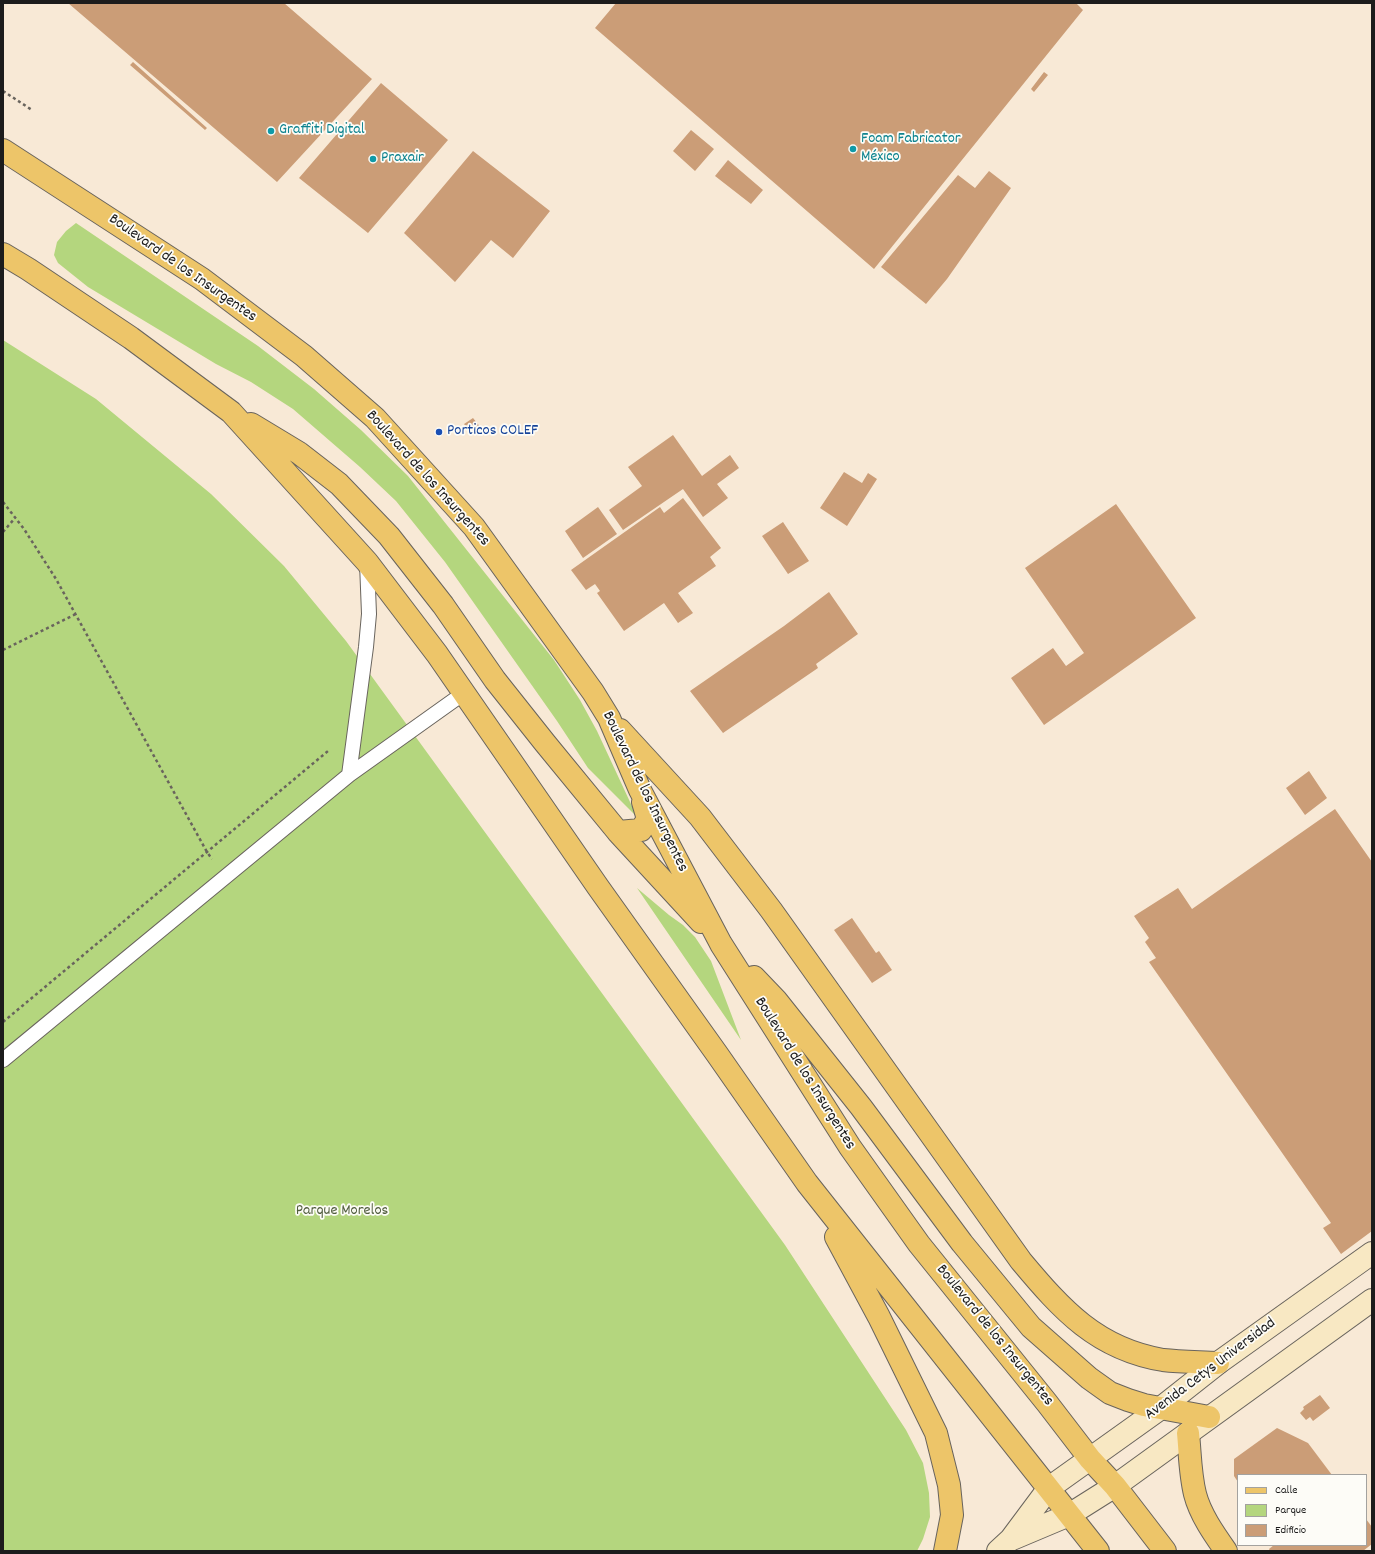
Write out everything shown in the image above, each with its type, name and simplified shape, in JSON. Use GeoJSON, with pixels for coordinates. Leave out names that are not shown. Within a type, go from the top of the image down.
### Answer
{"type":"FeatureCollection","features":[{"type":"Feature","properties":{"kind":"main road","name":"Boulevard de los Insurgentes"},"geometry":{"type":"LineString","coordinates":[[4,152],[202,279],[304,356],[376,418],[474,527],[593,692],[609,718],[640,790],[721,944],[850,1147],[920,1244],[1048,1403],[1090,1458],[1115,1486],[1165,1551]]}},
{"type":"Feature","properties":{"kind":"main road"},"geometry":{"type":"LineString","coordinates":[[3,254],[131,338],[232,412],[299,453],[339,484],[389,536],[443,605],[495,680],[618,832],[721,944],[781,1006],[861,1107],[962,1243],[1031,1327],[1089,1378],[1110,1392],[1128,1400],[1209,1417]]}},
{"type":"Feature","properties":{"kind":"main road"},"geometry":{"type":"LineString","coordinates":[[232,412],[367,562],[437,654],[593,881],[807,1183],[1098,1551]]}},
{"type":"Feature","properties":{"kind":"main road"},"geometry":{"type":"LineString","coordinates":[[609,718],[696,812],[715,836],[771,910],[1021,1261],[1050,1296],[1084,1326],[1112,1345],[1137,1354],[1164,1360],[1218,1363]]}},
{"type":"Feature","properties":{"kind":"main road"},"geometry":{"type":"LineString","coordinates":[[618,832],[640,830],[645,825],[648,819],[640,790]]}},
{"type":"Feature","properties":{"kind":"main road"},"geometry":{"type":"LineString","coordinates":[[807,1183],[879,1317],[936,1433],[949,1485],[952,1515],[945,1551]]}},
{"type":"Feature","properties":{"kind":"main road","name":"Avenida Cetys Universidad"},"geometry":{"type":"LineString","coordinates":[[1004,1545],[1049,1488],[1161,1408],[1218,1363],[1372,1253]]}},
{"type":"Feature","properties":{"kind":"main road"},"geometry":{"type":"LineString","coordinates":[[1004,1545],[1069,1515],[1115,1486],[1372,1300]]}},
{"type":"Feature","properties":{"kind":"main road"},"geometry":{"type":"LineString","coordinates":[[1188,1433],[1190,1463],[1195,1495],[1209,1526],[1226,1551]]}},
{"type":"Feature","properties":{"kind":"lane"},"geometry":{"type":"LineString","coordinates":[[349,775],[369,614],[367,562]]}},
{"type":"Feature","properties":{"kind":"lane"},"geometry":{"type":"LineString","coordinates":[[3,1060],[349,775],[464,693]]}},
{"type":"Feature","properties":{"kind":"path"},"geometry":{"type":"LineString","coordinates":[[3,91],[32,110]]}},
{"type":"Feature","properties":{"kind":"path"},"geometry":{"type":"LineString","coordinates":[[3,502],[56,579],[207,852],[227,876]]}},
{"type":"Feature","properties":{"kind":"path"},"geometry":{"type":"LineString","coordinates":[[3,532],[15,518]]}},
{"type":"Feature","properties":{"kind":"path"},"geometry":{"type":"LineString","coordinates":[[3,650],[76,614]]}},
{"type":"Feature","properties":{"kind":"path"},"geometry":{"type":"LineString","coordinates":[[3,1022],[330,749]]}},
{"type":"Feature","properties":{"kind":"green space"},"geometry":{"type":"Polygon","coordinates":[[[76,223],[258,346],[314,389],[361,430],[408,476],[554,660],[580,700],[597,731],[637,817],[588,768],[557,721],[445,562],[396,501],[360,467],[293,409],[251,382],[216,364],[88,287],[58,263],[54,255],[57,242],[66,231],[76,223]]]}},
{"type":"Feature","properties":{"kind":"green space","name":"Parque Morelos"},"geometry":{"type":"Polygon","coordinates":[[[3,340],[96,399],[211,494],[284,566],[346,641],[785,1245],[906,1430],[923,1463],[929,1493],[930,1517],[923,1539],[917,1551],[3,1551],[3,340]]]}},
{"type":"Feature","properties":{"kind":"green space"},"geometry":{"type":"Polygon","coordinates":[[[637,888],[683,925],[695,937],[711,961],[741,1040],[637,888]]]}},
{"type":"Feature","properties":{"kind":"building","name":"Graffiti Digital"},"geometry":{"type":"Polygon","coordinates":[[[68,3],[284,3],[372,79],[277,182],[68,3]]]}},
{"type":"Feature","properties":{"kind":"building","name":"Foam Fabricator México"},"geometry":{"type":"Polygon","coordinates":[[[616,3],[1076,3],[1083,10],[874,269],[595,28],[616,3]]]}},
{"type":"Feature","properties":{"kind":"building"},"geometry":{"type":"Polygon","coordinates":[[[133,62],[207,128],[205,130],[130,65],[133,62]]]}},
{"type":"Feature","properties":{"kind":"building"},"geometry":{"type":"Polygon","coordinates":[[[1044,72],[1048,75],[1034,92],[1031,89],[1044,72]]]}},
{"type":"Feature","properties":{"kind":"building","name":"Praxair"},"geometry":{"type":"Polygon","coordinates":[[[381,83],[448,140],[368,233],[299,178],[381,83]]]}},
{"type":"Feature","properties":{"kind":"building"},"geometry":{"type":"Polygon","coordinates":[[[691,130],[714,149],[695,171],[673,151],[691,130]]]}},
{"type":"Feature","properties":{"kind":"building"},"geometry":{"type":"Polygon","coordinates":[[[473,151],[550,211],[513,258],[491,240],[455,282],[404,233],[473,151]]]}},
{"type":"Feature","properties":{"kind":"building"},"geometry":{"type":"Polygon","coordinates":[[[728,160],[763,190],[751,204],[715,176],[728,160]]]}},
{"type":"Feature","properties":{"kind":"building"},"geometry":{"type":"Polygon","coordinates":[[[989,171],[1011,188],[947,279],[926,304],[881,267],[958,175],[975,188],[989,171]]]}},
{"type":"Feature","properties":{"kind":"building"},"geometry":{"type":"Polygon","coordinates":[[[473,418],[481,428],[473,435],[464,424],[473,418]]]}},
{"type":"Feature","properties":{"kind":"building"},"geometry":{"type":"Polygon","coordinates":[[[673,435],[702,476],[730,455],[739,468],[717,484],[728,498],[703,517],[683,489],[623,530],[609,510],[642,486],[628,467],[673,435]]]}},
{"type":"Feature","properties":{"kind":"building"},"geometry":{"type":"Polygon","coordinates":[[[844,472],[862,483],[868,473],[877,479],[847,526],[820,508],[844,472]]]}},
{"type":"Feature","properties":{"kind":"building"},"geometry":{"type":"Polygon","coordinates":[[[683,498],[721,548],[710,557],[716,566],[678,593],[693,613],[678,623],[664,603],[624,631],[597,593],[600,591],[595,584],[586,590],[571,570],[660,507],[664,513],[683,498]]]}},
{"type":"Feature","properties":{"kind":"building"},"geometry":{"type":"Polygon","coordinates":[[[1116,504],[1196,618],[1044,725],[1011,678],[1053,648],[1066,666],[1084,653],[1025,568],[1116,504]]]}},
{"type":"Feature","properties":{"kind":"building"},"geometry":{"type":"Polygon","coordinates":[[[598,507],[617,534],[583,558],[565,531],[598,507]]]}},
{"type":"Feature","properties":{"kind":"building"},"geometry":{"type":"Polygon","coordinates":[[[783,522],[809,561],[788,574],[762,536],[783,522]]]}},
{"type":"Feature","properties":{"kind":"building"},"geometry":{"type":"Polygon","coordinates":[[[829,592],[858,634],[816,664],[818,668],[723,733],[690,691],[784,626],[829,592]]]}},
{"type":"Feature","properties":{"kind":"building"},"geometry":{"type":"Polygon","coordinates":[[[1309,771],[1327,798],[1305,815],[1286,788],[1309,771]]]}},
{"type":"Feature","properties":{"kind":"building"},"geometry":{"type":"Polygon","coordinates":[[[1335,809],[1372,862],[1372,1231],[1341,1254],[1323,1228],[1331,1223],[1149,962],[1156,958],[1145,942],[1149,938],[1134,916],[1178,888],[1192,909],[1335,809]]]}},
{"type":"Feature","properties":{"kind":"building"},"geometry":{"type":"Polygon","coordinates":[[[852,918],[876,953],[879,951],[892,970],[872,983],[834,930],[852,918]]]}},
{"type":"Feature","properties":{"kind":"building"},"geometry":{"type":"Polygon","coordinates":[[[1320,1395],[1330,1408],[1313,1421],[1310,1417],[1306,1420],[1300,1413],[1304,1409],[1303,1407],[1320,1395]]]}},
{"type":"Feature","properties":{"kind":"building"},"geometry":{"type":"Polygon","coordinates":[[[1277,1428],[1308,1443],[1331,1474],[1237,1474],[1237,1480],[1234,1476],[1234,1459],[1277,1428]]]}},
{"type":"Feature","properties":{"kind":"building"},"geometry":{"type":"Polygon","coordinates":[[[1367,1520],[1372,1527],[1372,1544],[1363,1551],[1270,1551],[1269,1549],[1273,1546],[1367,1546],[1367,1520]]]}},
{"type":"Feature","properties":{"kind":"place","name":"Graffiti Digital"},"geometry":{"type":"Point","coordinates":[271,131]}},
{"type":"Feature","properties":{"kind":"place","name":"Foam Fabricator México"},"geometry":{"type":"Point","coordinates":[853,149]}},
{"type":"Feature","properties":{"kind":"place","name":"Praxair"},"geometry":{"type":"Point","coordinates":[373,159]}},
{"type":"Feature","properties":{"kind":"place","name":"Porticos COLEF"},"geometry":{"type":"Point","coordinates":[439,432]}}]}
